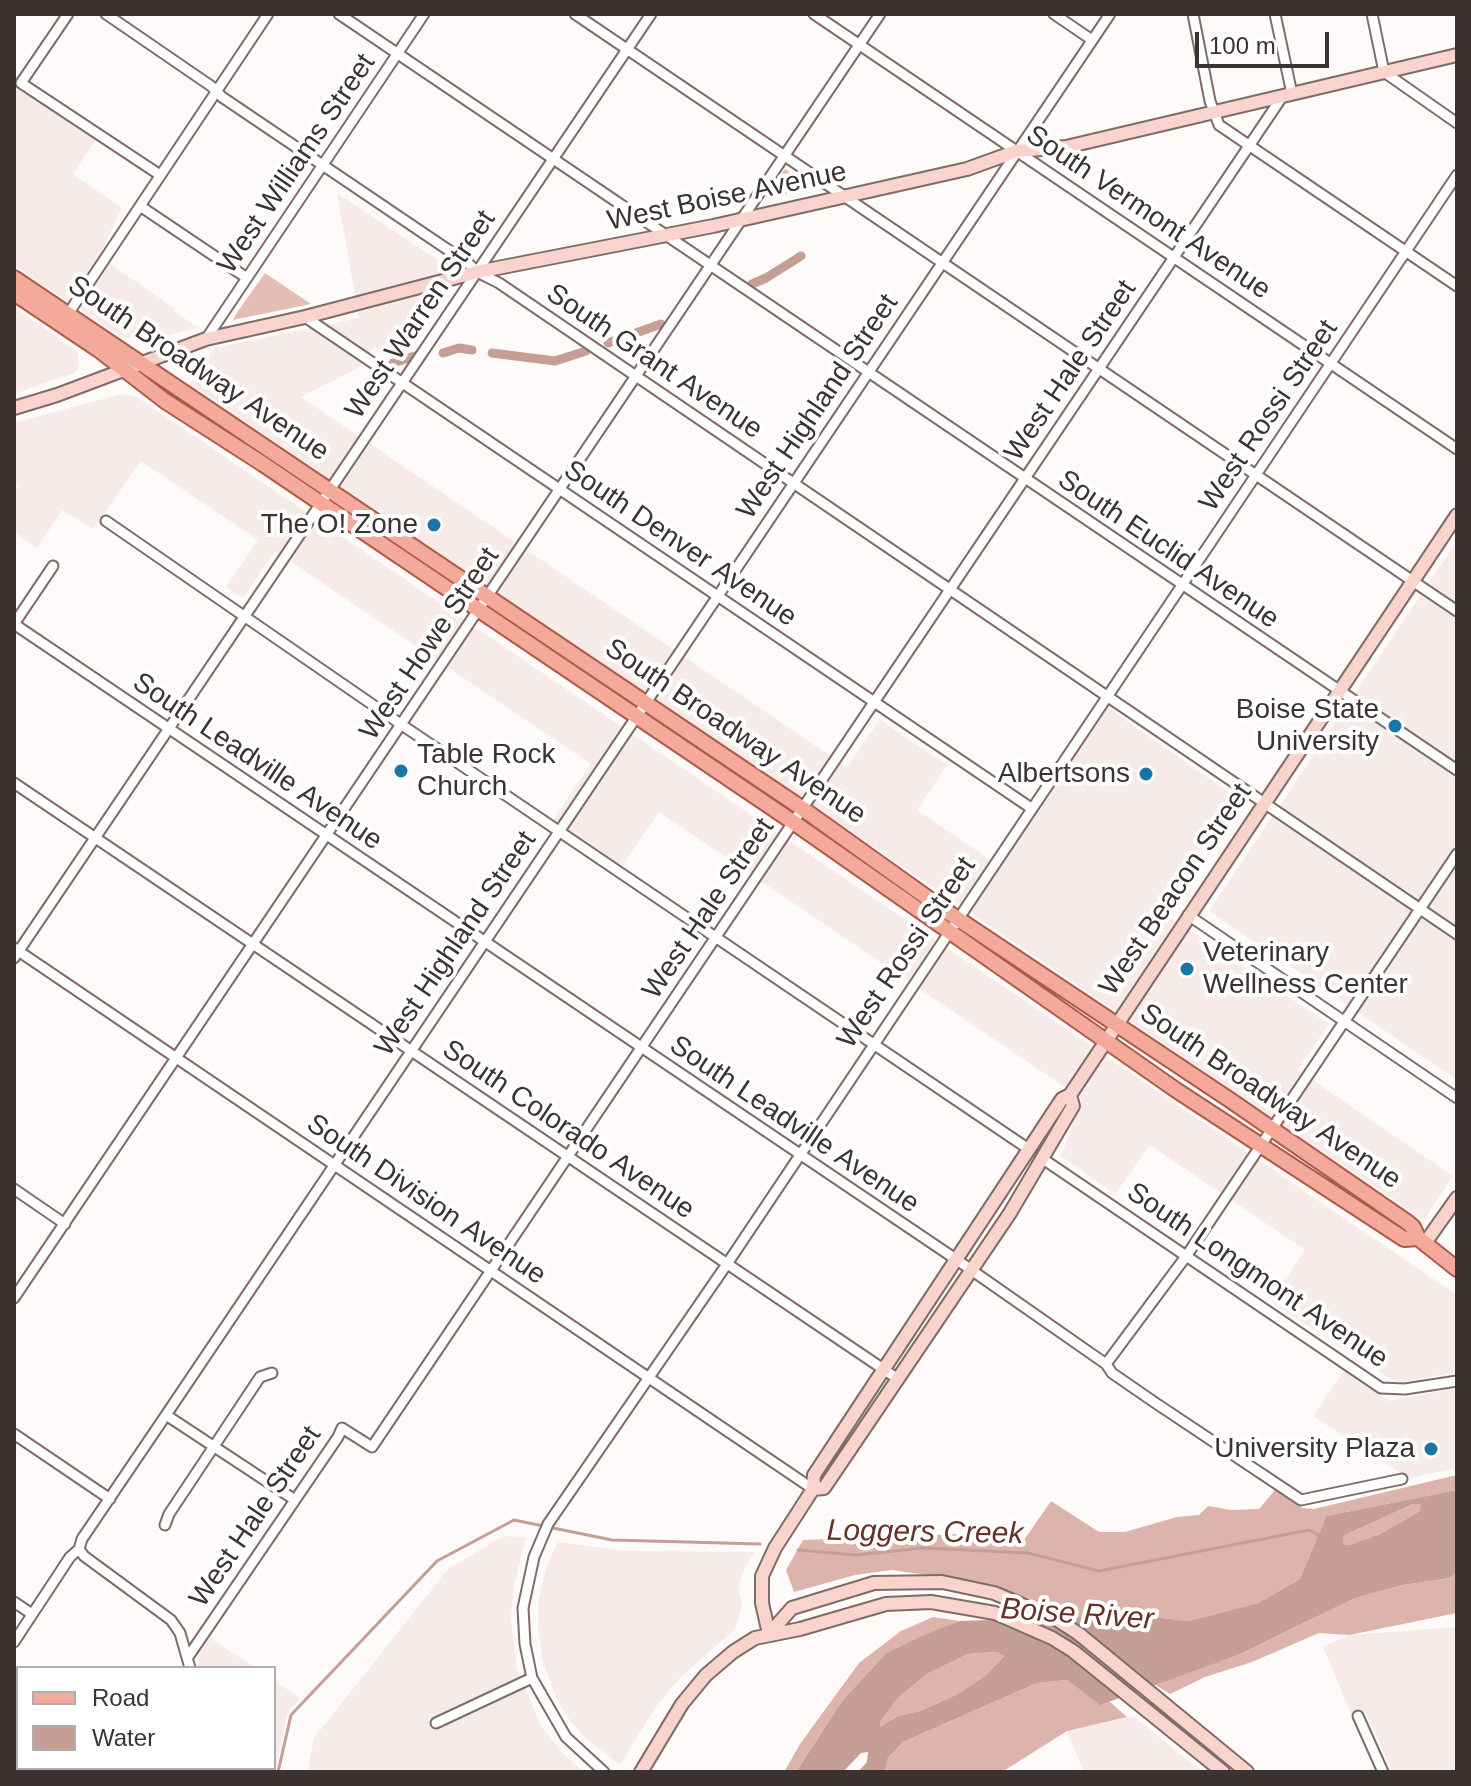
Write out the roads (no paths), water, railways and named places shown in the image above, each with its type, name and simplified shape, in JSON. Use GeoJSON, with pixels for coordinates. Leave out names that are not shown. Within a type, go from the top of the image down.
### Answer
{"type":"FeatureCollection","features":[{"type":"Feature","properties":{"kind":"main road","name":"South Broadway Avenue"},"geometry":{"type":"LineString","coordinates":[[14,278],[165,401],[793,822],[1104,1041],[1261,1146],[1404,1239],[1422,1241]]}},
{"type":"Feature","properties":{"kind":"main road","name":"South Broadway Avenue"},"geometry":{"type":"LineString","coordinates":[[14,293],[141,363],[168,384],[489,596],[1413,1227],[1422,1241],[1457,1269]]}},
{"type":"Feature","properties":{"kind":"street"},"geometry":{"type":"LineString","coordinates":[[68,14],[21,83],[160,175]]}},
{"type":"Feature","properties":{"kind":"street","name":"South Grant Avenue"},"geometry":{"type":"LineString","coordinates":[[106,14],[477,272],[499,283],[1457,934]]}},
{"type":"Feature","properties":{"kind":"street"},"geometry":{"type":"LineString","coordinates":[[65,319],[268,14]]}},
{"type":"Feature","properties":{"kind":"street","name":"South Euclid Avenue"},"geometry":{"type":"LineString","coordinates":[[339,14],[1457,770]]}},
{"type":"Feature","properties":{"kind":"street","name":"West Williams Street"},"geometry":{"type":"LineString","coordinates":[[206,339],[424,14]]}},
{"type":"Feature","properties":{"kind":"street"},"geometry":{"type":"LineString","coordinates":[[575,14],[1457,611]]}},
{"type":"Feature","properties":{"kind":"street","name":"West Warren Street"},"geometry":{"type":"LineString","coordinates":[[16,953],[651,14]]}},
{"type":"Feature","properties":{"kind":"street","name":"South Vermont Avenue"},"geometry":{"type":"LineString","coordinates":[[814,14],[1457,449]]}},
{"type":"Feature","properties":{"kind":"street","name":"West Howe Street"},"geometry":{"type":"LineString","coordinates":[[14,1298],[880,14]]}},
{"type":"Feature","properties":{"kind":"street"},"geometry":{"type":"LineString","coordinates":[[1054,14],[1092,40]]}},
{"type":"Feature","properties":{"kind":"street","name":"West Highland Street"},"geometry":{"type":"LineString","coordinates":[[14,1642],[1110,14]]}},
{"type":"Feature","properties":{"kind":"street"},"geometry":{"type":"LineString","coordinates":[[1193,14],[1213,114],[1219,125],[1457,286]]}},
{"type":"Feature","properties":{"kind":"street"},"geometry":{"type":"LineString","coordinates":[[1275,14],[1287,95]]}},
{"type":"Feature","properties":{"kind":"street"},"geometry":{"type":"LineString","coordinates":[[1372,14],[1384,72],[1457,123]]}},
{"type":"Feature","properties":{"kind":"street","name":"West Boise Avenue"},"geometry":{"type":"LineString","coordinates":[[14,408],[69,391],[206,339],[305,317],[477,272],[742,219],[967,169],[1017,151],[1066,147],[1457,55]]}},
{"type":"Feature","properties":{"kind":"street","name":"West Hale Street"},"geometry":{"type":"LineString","coordinates":[[188,1657],[342,1428],[372,1447],[1249,145],[1287,95]]}},
{"type":"Feature","properties":{"kind":"street","name":"West Rossi Street"},"geometry":{"type":"LineString","coordinates":[[604,1772],[566,1737],[532,1678],[525,1644],[523,1608],[527,1586],[540,1543],[554,1515],[727,1264],[1457,175]]}},
{"type":"Feature","properties":{"kind":"street"},"geometry":{"type":"LineString","coordinates":[[140,206],[247,278]]}},
{"type":"Feature","properties":{"kind":"street","name":"South Denver Avenue"},"geometry":{"type":"LineString","coordinates":[[305,317],[1031,808]]}},
{"type":"Feature","properties":{"kind":"street","name":"West Beacon Street"},"geometry":{"type":"LineString","coordinates":[[769,1634],[762,1603],[762,1576],[775,1548],[813,1489],[814,1475],[1062,1099],[1070,1095],[1457,515]]}},
{"type":"Feature","properties":{"kind":"street"},"geometry":{"type":"LineString","coordinates":[[106,521],[1030,1150]]}},
{"type":"Feature","properties":{"kind":"street"},"geometry":{"type":"LineString","coordinates":[[14,624],[53,566]]}},
{"type":"Feature","properties":{"kind":"street","name":"South Leadville Avenue"},"geometry":{"type":"LineString","coordinates":[[14,624],[957,1260],[1106,1364],[1112,1373],[1301,1500],[1402,1479]]}},
{"type":"Feature","properties":{"kind":"street","name":"South Colorado Avenue"},"geometry":{"type":"LineString","coordinates":[[14,783],[898,1379]]}},
{"type":"Feature","properties":{"kind":"street"},"geometry":{"type":"LineString","coordinates":[[1106,1364],[1187,1255],[1457,854]]}},
{"type":"Feature","properties":{"kind":"street"},"geometry":{"type":"LineString","coordinates":[[1188,915],[1457,1098]]}},
{"type":"Feature","properties":{"kind":"street","name":"South Division Avenue"},"geometry":{"type":"LineString","coordinates":[[16,953],[813,1489]]}},
{"type":"Feature","properties":{"kind":"street","name":"West Beacon Street"},"geometry":{"type":"LineString","coordinates":[[813,1489],[824,1488],[971,1270],[1043,1159],[1073,1106],[1070,1095]]}},
{"type":"Feature","properties":{"kind":"street","name":"South Longmont Avenue"},"geometry":{"type":"LineString","coordinates":[[1043,1159],[1381,1388],[1405,1389],[1457,1381]]}},
{"type":"Feature","properties":{"kind":"street"},"geometry":{"type":"LineString","coordinates":[[14,1189],[65,1224]]}},
{"type":"Feature","properties":{"kind":"street"},"geometry":{"type":"LineString","coordinates":[[1422,1241],[1457,1198]]}},
{"type":"Feature","properties":{"kind":"street"},"geometry":{"type":"LineString","coordinates":[[165,1525],[169,1514],[260,1377],[272,1373]]}},
{"type":"Feature","properties":{"kind":"street"},"geometry":{"type":"LineString","coordinates":[[166,1415],[295,1500]]}},
{"type":"Feature","properties":{"kind":"street"},"geometry":{"type":"LineString","coordinates":[[14,1434],[110,1499]]}},
{"type":"Feature","properties":{"kind":"street"},"geometry":{"type":"LineString","coordinates":[[79,1549],[84,1556],[171,1620],[180,1633],[190,1666]]}},
{"type":"Feature","properties":{"kind":"street"},"geometry":{"type":"LineString","coordinates":[[769,1634],[792,1608],[874,1583],[942,1582],[994,1593],[1056,1619],[1079,1634],[1247,1772]]}},
{"type":"Feature","properties":{"kind":"street"},"geometry":{"type":"LineString","coordinates":[[14,1602],[30,1617]]}},
{"type":"Feature","properties":{"kind":"street"},"geometry":{"type":"LineString","coordinates":[[641,1772],[682,1704],[706,1675],[755,1638],[800,1629],[886,1604],[946,1603],[995,1613],[1052,1638],[1073,1651],[1223,1772]]}},
{"type":"Feature","properties":{"kind":"street"},"geometry":{"type":"LineString","coordinates":[[436,1723],[532,1678]]}},
{"type":"Feature","properties":{"kind":"street"},"geometry":{"type":"LineString","coordinates":[[1358,1716],[1383,1772]]}},
{"type":"Feature","properties":{"kind":"water"},"geometry":{"type":"Polygon","coordinates":[[[1457,1490],[1457,1572],[1450,1578],[1403,1585],[1355,1598],[1238,1655],[1100,1705],[1067,1680],[1037,1683],[903,1742],[888,1758],[885,1772],[858,1772],[867,1762],[868,1752],[861,1753],[843,1772],[796,1772],[842,1701],[886,1653],[960,1621],[1137,1615],[1188,1621],[1258,1603],[1300,1579],[1326,1516],[1457,1490]],[[1413,1504],[1343,1536],[1343,1544],[1349,1545],[1380,1534],[1420,1511],[1421,1504],[1413,1504]],[[996,1652],[968,1654],[927,1674],[898,1698],[880,1721],[880,1727],[898,1716],[920,1711],[958,1694],[985,1676],[1004,1656],[996,1652]]]}},
{"type":"Feature","properties":{"kind":"waterway"},"geometry":{"type":"LineString","coordinates":[[752,284],[801,256]]}},
{"type":"Feature","properties":{"kind":"waterway"},"geometry":{"type":"LineString","coordinates":[[608,343],[661,324]]}},
{"type":"Feature","properties":{"kind":"waterway"},"geometry":{"type":"LineString","coordinates":[[443,353],[459,348],[472,350]]}},
{"type":"Feature","properties":{"kind":"waterway"},"geometry":{"type":"LineString","coordinates":[[492,353],[555,361],[586,351]]}},
{"type":"Feature","properties":{"kind":"waterway"},"geometry":{"type":"LineString","coordinates":[[393,363],[415,356]]}},
{"type":"Feature","properties":{"kind":"waterway","name":"Loggers Creek"},"geometry":{"type":"LineString","coordinates":[[278,1772],[291,1715],[437,1561],[514,1520],[612,1540],[760,1544]]}},
{"type":"Feature","properties":{"kind":"waterway","name":"Loggers Creek"},"geometry":{"type":"LineString","coordinates":[[798,1550],[857,1555],[924,1548],[1028,1553],[1099,1571],[1309,1530],[1318,1535]]}},
{"type":"Feature","properties":{"kind":"place","name":"The O! Zone"},"geometry":{"type":"Point","coordinates":[434,525]}},
{"type":"Feature","properties":{"kind":"place","name":"Boise State University"},"geometry":{"type":"Point","coordinates":[1395,726]}},
{"type":"Feature","properties":{"kind":"place","name":"Table Rock Church"},"geometry":{"type":"Point","coordinates":[401,771]}},
{"type":"Feature","properties":{"kind":"place","name":"Albertsons"},"geometry":{"type":"Point","coordinates":[1146,774]}},
{"type":"Feature","properties":{"kind":"place","name":"Veterinary Wellness Center"},"geometry":{"type":"Point","coordinates":[1187,969]}},
{"type":"Feature","properties":{"kind":"place","name":"University Plaza"},"geometry":{"type":"Point","coordinates":[1431,1449]}},
{"type":"Feature","properties":{"kind":"water label","name":"Boise River"},"geometry":{"type":"Point","coordinates":[1077,1615]}}]}
